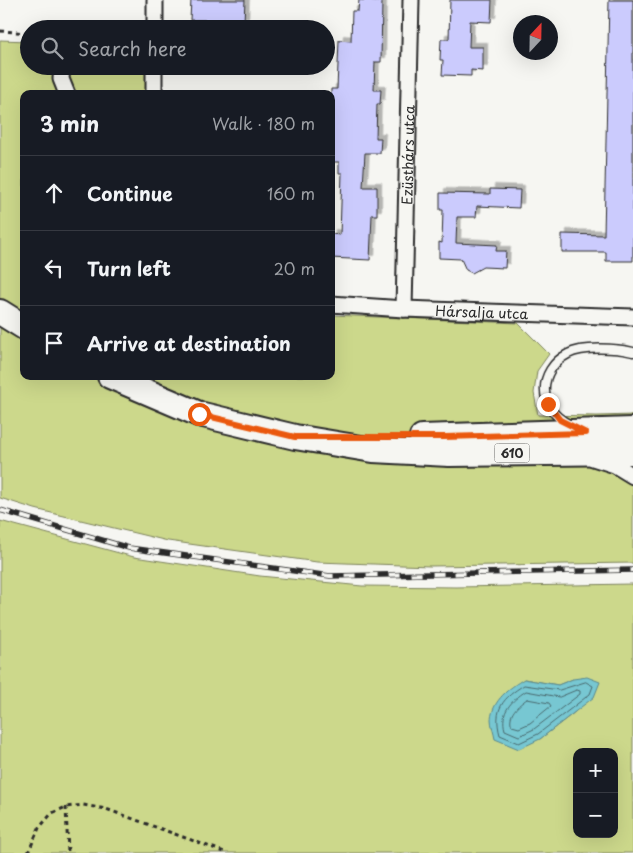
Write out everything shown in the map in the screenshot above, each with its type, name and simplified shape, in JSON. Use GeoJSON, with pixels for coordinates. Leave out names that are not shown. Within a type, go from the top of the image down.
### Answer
{"type":"FeatureCollection","features":[{"type":"Feature","properties":{"kind":"main road"},"geometry":{"type":"LineString","coordinates":[[0,312],[20,324]]}},
{"type":"Feature","properties":{"kind":"main road","name":"610"},"geometry":{"type":"LineString","coordinates":[[119,380],[199,414],[295,437],[373,450],[449,454],[633,452]]}},
{"type":"Feature","properties":{"kind":"main road","name":"610"},"geometry":{"type":"LineString","coordinates":[[295,437],[444,437],[633,430]]}},
{"type":"Feature","properties":{"kind":"street"},"geometry":{"type":"LineString","coordinates":[[155,0],[155,20]]}},
{"type":"Feature","properties":{"kind":"street","name":"Ezüsthárs utca"},"geometry":{"type":"LineString","coordinates":[[404,310],[411,0]]}},
{"type":"Feature","properties":{"kind":"street"},"geometry":{"type":"LineString","coordinates":[[61,75],[65,90]]}},
{"type":"Feature","properties":{"kind":"street"},"geometry":{"type":"LineString","coordinates":[[154,75],[154,90]]}},
{"type":"Feature","properties":{"kind":"street","name":"Hársalja utca"},"geometry":{"type":"LineString","coordinates":[[335,304],[404,310],[633,317]]}},
{"type":"Feature","properties":{"kind":"street"},"geometry":{"type":"LineString","coordinates":[[575,453],[615,465],[633,476]]}},
{"type":"Feature","properties":{"kind":"lane"},"geometry":{"type":"LineString","coordinates":[[586,433],[560,420],[548,404],[544,385],[551,366],[569,353],[598,348],[633,352]]}},
{"type":"Feature","properties":{"kind":"path"},"geometry":{"type":"LineString","coordinates":[[0,31],[20,32]]}},
{"type":"Feature","properties":{"kind":"path"},"geometry":{"type":"LineString","coordinates":[[28,853],[39,828],[52,813],[66,807],[83,805],[106,809],[227,853]]}},
{"type":"Feature","properties":{"kind":"path"},"geometry":{"type":"LineString","coordinates":[[66,807],[68,853]]}},
{"type":"Feature","properties":{"kind":"green space"},"geometry":{"type":"Polygon","coordinates":[[[0,40],[20,41],[20,75],[159,75],[159,90],[20,90],[20,380],[335,380],[335,315],[518,323],[549,354],[537,371],[534,393],[538,415],[633,415],[633,563],[430,566],[317,562],[168,541],[35,509],[0,498],[0,40]]]}},
{"type":"Feature","properties":{"kind":"green space"},"geometry":{"type":"Polygon","coordinates":[[[0,521],[134,557],[260,576],[362,586],[456,587],[633,584],[633,853],[0,853],[0,521]],[[524,679],[540,739],[575,712],[573,679],[558,685],[524,679]]]}},
{"type":"Feature","properties":{"kind":"water"},"geometry":{"type":"Polygon","coordinates":[[[587,677],[600,682],[594,697],[540,739],[519,749],[495,739],[491,724],[492,712],[498,700],[518,683],[524,679],[558,685],[573,679],[587,677]]]}},
{"type":"Feature","properties":{"kind":"building"},"geometry":{"type":"Polygon","coordinates":[[[191,0],[245,0],[244,20],[190,20],[191,0]]]}},
{"type":"Feature","properties":{"kind":"building"},"geometry":{"type":"Polygon","coordinates":[[[359,0],[382,1],[381,62],[375,62],[374,90],[381,90],[380,104],[377,104],[376,138],[381,138],[380,153],[365,153],[363,187],[377,187],[377,215],[372,215],[370,260],[335,258],[335,234],[340,235],[342,173],[339,173],[339,162],[335,162],[335,90],[331,89],[337,89],[339,40],[351,41],[352,11],[358,11],[359,0]]]}},
{"type":"Feature","properties":{"kind":"building"},"geometry":{"type":"Polygon","coordinates":[[[450,0],[492,0],[491,22],[470,21],[469,47],[483,47],[483,71],[471,70],[471,76],[442,75],[443,60],[440,60],[441,39],[449,39],[450,0]]]}},
{"type":"Feature","properties":{"kind":"building"},"geometry":{"type":"Polygon","coordinates":[[[609,0],[633,0],[633,261],[606,261],[606,252],[562,252],[562,234],[604,235],[609,0]]]}},
{"type":"Feature","properties":{"kind":"building"},"geometry":{"type":"Polygon","coordinates":[[[490,189],[520,190],[519,208],[477,206],[476,217],[457,217],[456,243],[497,245],[496,251],[506,251],[505,268],[483,267],[472,273],[466,270],[461,259],[439,258],[439,242],[442,243],[443,210],[440,210],[440,193],[490,194],[490,189]]]}},
{"type":"Feature","properties":{"kind":"railway"},"geometry":{"type":"LineString","coordinates":[[0,510],[129,548],[330,576],[633,570]]}},
{"type":"Feature","properties":{"kind":"route"},"geometry":{"type":"LineString","coordinates":[[199,414],[295,437],[444,437],[586,433],[560,420],[548,404]]}}]}
